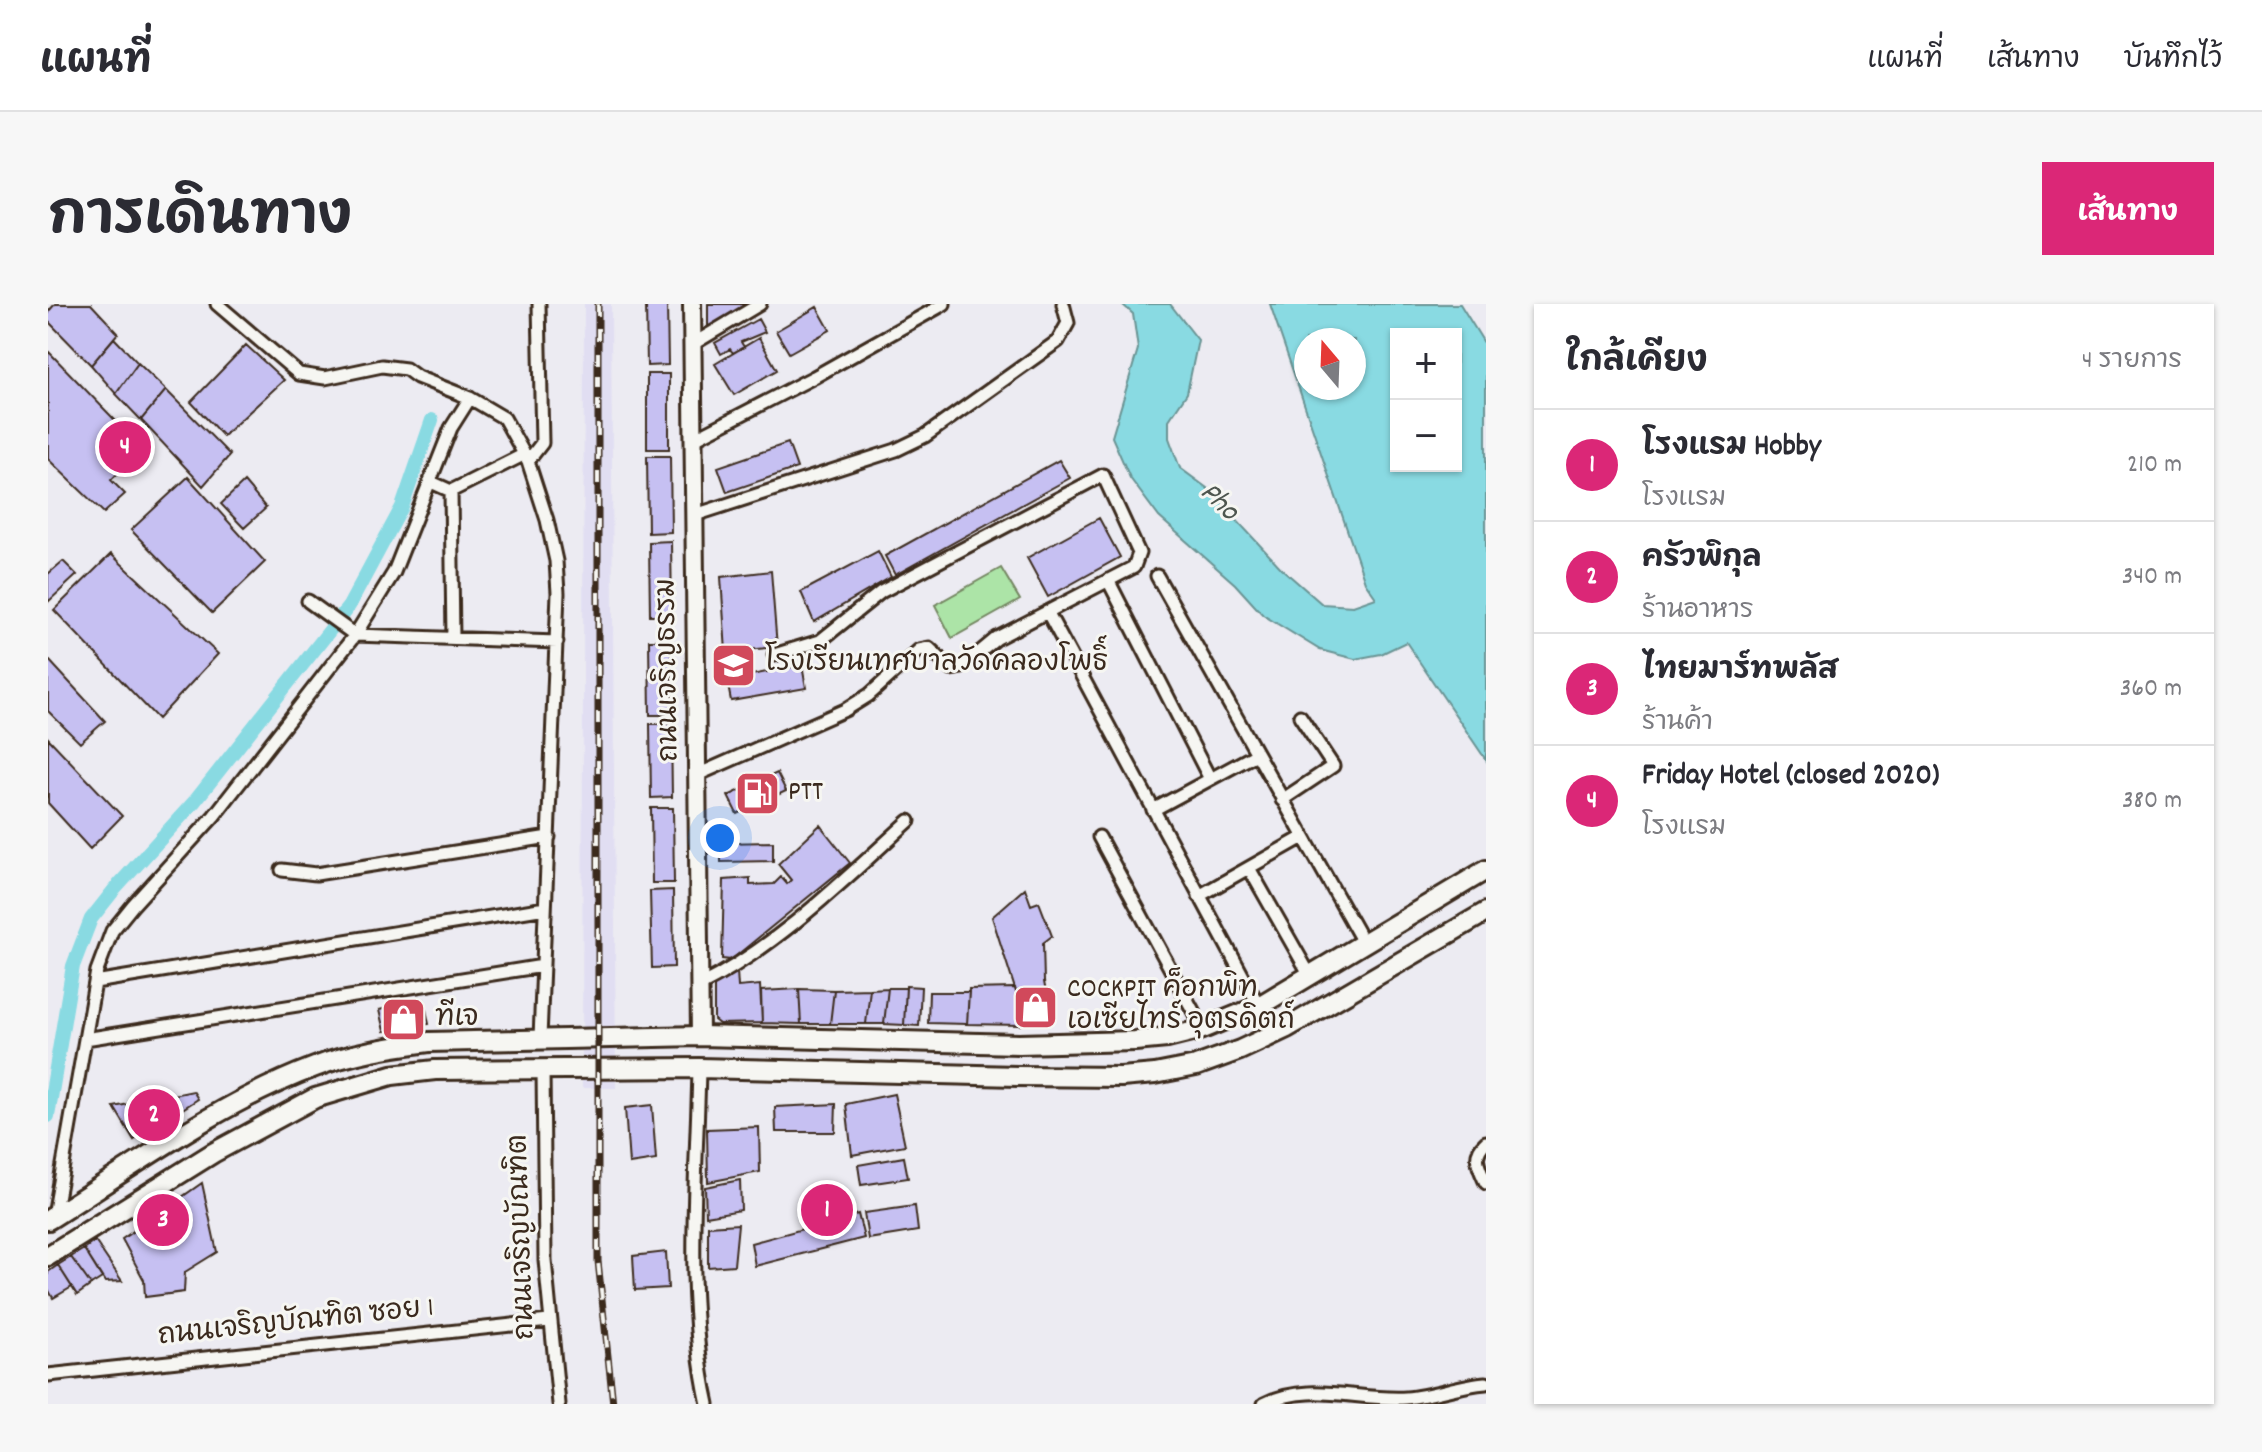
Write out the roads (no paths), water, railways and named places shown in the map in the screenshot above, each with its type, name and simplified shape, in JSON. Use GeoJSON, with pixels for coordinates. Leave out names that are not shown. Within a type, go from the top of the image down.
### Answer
{"type":"FeatureCollection","features":[{"type":"Feature","properties":{"kind":"main road"},"geometry":{"type":"LineString","coordinates":[[51,1218],[197,1126],[282,1080],[345,1057],[388,1047],[429,1042],[540,1038],[700,1036],[1019,1044],[1167,1038],[1203,1029],[1259,1006],[1486,870]]}},
{"type":"Feature","properties":{"kind":"main road"},"geometry":{"type":"LineString","coordinates":[[48,1256],[213,1153],[315,1098],[366,1082],[435,1070],[699,1068],[1017,1076],[1121,1077],[1155,1074],[1196,1066],[1287,1028],[1486,912]]}},
{"type":"Feature","properties":{"kind":"main road"},"geometry":{"type":"LineString","coordinates":[[699,1068],[700,1036]]}},
{"type":"Feature","properties":{"kind":"main road"},"geometry":{"type":"LineString","coordinates":[[551,1069],[560,1038]]}},
{"type":"Feature","properties":{"kind":"main road"},"geometry":{"type":"LineString","coordinates":[[1017,1076],[1019,1044]]}},
{"type":"Feature","properties":{"kind":"main road"},"geometry":{"type":"LineString","coordinates":[[197,1126],[213,1153]]}},
{"type":"Feature","properties":{"kind":"street"},"geometry":{"type":"LineString","coordinates":[[217,304],[299,374],[325,378],[382,366],[406,369],[470,398],[504,418],[526,458],[547,520],[556,561],[557,642],[540,1038]]}},
{"type":"Feature","properties":{"kind":"street"},"geometry":{"type":"LineString","coordinates":[[431,482],[451,491],[526,458],[542,443],[539,304]]}},
{"type":"Feature","properties":{"kind":"street","name":"ถนนเจริญธรรม"},"geometry":{"type":"LineString","coordinates":[[692,304],[700,1036]]}},
{"type":"Feature","properties":{"kind":"street"},"geometry":{"type":"LineString","coordinates":[[693,344],[760,304]]}},
{"type":"Feature","properties":{"kind":"street"},"geometry":{"type":"LineString","coordinates":[[694,439],[814,377],[944,304]]}},
{"type":"Feature","properties":{"kind":"street"},"geometry":{"type":"LineString","coordinates":[[695,515],[896,450],[925,436],[1058,341],[1068,323],[1063,304]]}},
{"type":"Feature","properties":{"kind":"street"},"geometry":{"type":"LineString","coordinates":[[51,1218],[95,982],[112,931],[214,816],[355,635],[394,572],[451,428],[470,398]]}},
{"type":"Feature","properties":{"kind":"street"},"geometry":{"type":"LineString","coordinates":[[697,775],[845,710],[869,695],[919,650],[929,648],[951,669],[962,667],[997,638],[1134,567],[1139,553],[1103,475],[881,592],[820,641],[774,655]]}},
{"type":"Feature","properties":{"kind":"street"},"geometry":{"type":"LineString","coordinates":[[451,491],[453,638]]}},
{"type":"Feature","properties":{"kind":"street"},"geometry":{"type":"LineString","coordinates":[[1157,576],[1364,944]]}},
{"type":"Feature","properties":{"kind":"street"},"geometry":{"type":"LineString","coordinates":[[1108,580],[1210,779]]}},
{"type":"Feature","properties":{"kind":"street"},"geometry":{"type":"LineString","coordinates":[[308,601],[355,635],[557,642]]}},
{"type":"Feature","properties":{"kind":"street"},"geometry":{"type":"LineString","coordinates":[[1048,613],[1259,1006]]}},
{"type":"Feature","properties":{"kind":"street"},"geometry":{"type":"LineString","coordinates":[[1282,800],[1333,766],[1300,716]]}},
{"type":"Feature","properties":{"kind":"street"},"geometry":{"type":"LineString","coordinates":[[1153,810],[1255,755]]}},
{"type":"Feature","properties":{"kind":"street"},"geometry":{"type":"LineString","coordinates":[[699,986],[760,950],[909,821]]}},
{"type":"Feature","properties":{"kind":"street"},"geometry":{"type":"LineString","coordinates":[[282,870],[316,874],[549,837]]}},
{"type":"Feature","properties":{"kind":"street"},"geometry":{"type":"LineString","coordinates":[[1099,837],[1203,1029]]}},
{"type":"Feature","properties":{"kind":"street"},"geometry":{"type":"LineString","coordinates":[[1199,896],[1303,837]]}},
{"type":"Feature","properties":{"kind":"street"},"geometry":{"type":"LineString","coordinates":[[1249,868],[1311,977]]}},
{"type":"Feature","properties":{"kind":"street"},"geometry":{"type":"LineString","coordinates":[[95,982],[545,908]]}},
{"type":"Feature","properties":{"kind":"street"},"geometry":{"type":"LineString","coordinates":[[85,1039],[543,966]]}},
{"type":"Feature","properties":{"kind":"street"},"geometry":{"type":"LineString","coordinates":[[699,1068],[695,1288],[697,1332],[708,1404]]}},
{"type":"Feature","properties":{"kind":"street","name":"ถนนเจริญบัณฑิต"},"geometry":{"type":"LineString","coordinates":[[551,1069],[545,1260],[559,1404]]}},
{"type":"Feature","properties":{"kind":"street"},"geometry":{"type":"LineString","coordinates":[[1486,1142],[1477,1157],[1486,1183]]}},
{"type":"Feature","properties":{"kind":"street","name":"ถนนเจริญบัณฑิต ซอย 1"},"geometry":{"type":"LineString","coordinates":[[48,1375],[549,1321]]}},
{"type":"Feature","properties":{"kind":"street"},"geometry":{"type":"LineString","coordinates":[[1264,1404],[1290,1394],[1407,1398],[1486,1383]]}},
{"type":"Feature","properties":{"kind":"water","name":"Pho"},"geometry":{"type":"Polygon","coordinates":[[[1122,304],[1170,304],[1198,340],[1187,393],[1169,420],[1169,438],[1180,468],[1207,488],[1282,569],[1322,604],[1353,606],[1376,598],[1365,582],[1303,400],[1366,400],[1366,328],[1294,328],[1294,374],[1270,304],[1460,304],[1486,346],[1486,760],[1406,642],[1381,654],[1355,659],[1320,650],[1263,615],[1235,584],[1159,517],[1130,478],[1112,437],[1138,349],[1133,314],[1122,304]]]}},
{"type":"Feature","properties":{"kind":"waterway"},"geometry":{"type":"LineString","coordinates":[[48,1116],[73,966],[91,919],[195,801],[349,606],[402,507],[432,420]]}},
{"type":"Feature","properties":{"kind":"railway"},"geometry":{"type":"LineString","coordinates":[[598,304],[598,1261],[613,1404]]}},
{"type":"Feature","properties":{"kind":"place","name":"Friday Hotel (closed 2020)"},"geometry":{"type":"Point","coordinates":[125,447]}},
{"type":"Feature","properties":{"kind":"place","name":"โรงเรียนเทศบาลวัดคลองโพธิ์"},"geometry":{"type":"Point","coordinates":[734,665]}},
{"type":"Feature","properties":{"kind":"place","name":"PTT"},"geometry":{"type":"Point","coordinates":[757,794]}},
{"type":"Feature","properties":{"kind":"place","name":"COCKPIT ค็อกพิท เอเซียไทร์ อุตรดิตถ์"},"geometry":{"type":"Point","coordinates":[1036,1007]}},
{"type":"Feature","properties":{"kind":"place","name":"ทีเจ"},"geometry":{"type":"Point","coordinates":[404,1020]}},
{"type":"Feature","properties":{"kind":"place","name":"ครัวพิกุล"},"geometry":{"type":"Point","coordinates":[154,1115]}},
{"type":"Feature","properties":{"kind":"place","name":"โรงแรม Hobby"},"geometry":{"type":"Point","coordinates":[827,1210]}},
{"type":"Feature","properties":{"kind":"place","name":"ไทยมาร์ทพลัส"},"geometry":{"type":"Point","coordinates":[163,1220]}}]}
